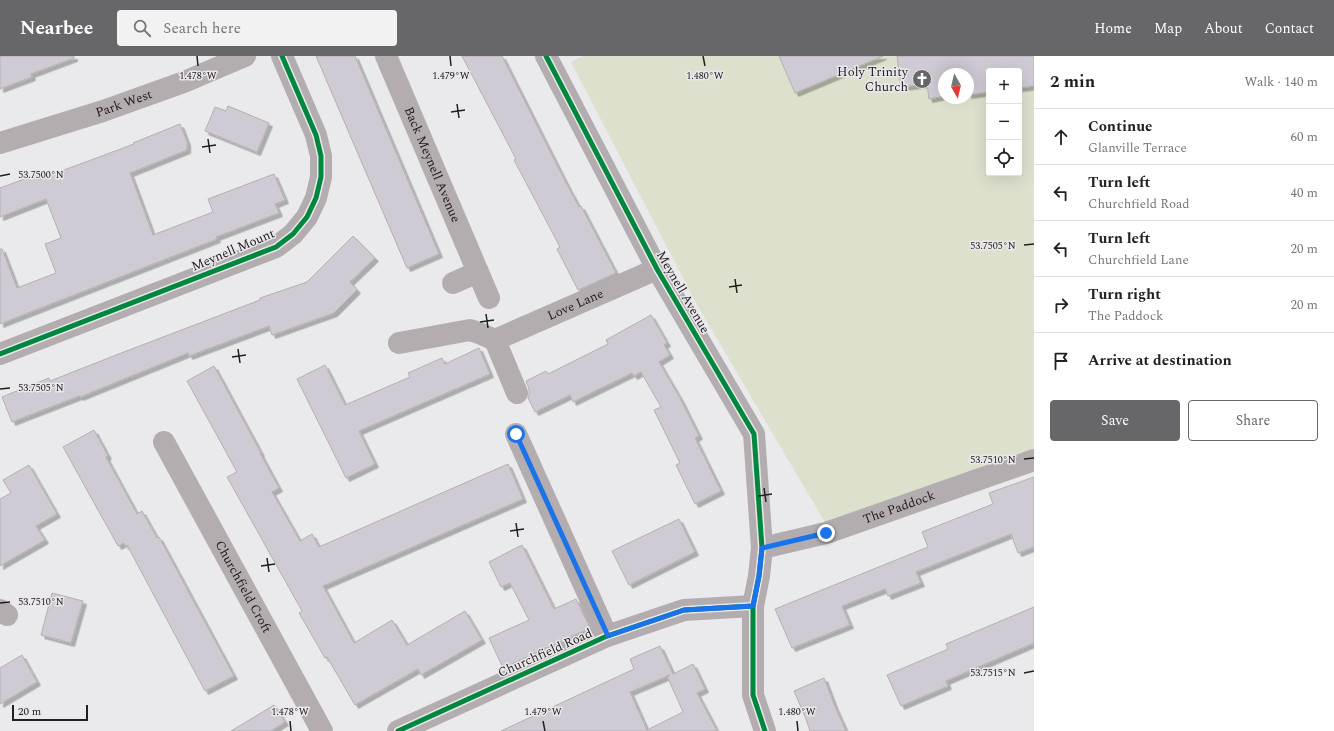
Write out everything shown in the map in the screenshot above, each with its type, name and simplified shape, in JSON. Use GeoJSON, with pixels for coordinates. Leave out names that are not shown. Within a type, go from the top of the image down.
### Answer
{"type":"FeatureCollection","features":[{"type":"Feature","properties":{"kind":"street","name":"Park West"},"geometry":{"type":"LineString","coordinates":[[0,143],[103,112],[184,82],[245,56]]}},
{"type":"Feature","properties":{"kind":"street","name":"Meynell Mount"},"geometry":{"type":"LineString","coordinates":[[0,354],[276,247],[293,234],[307,217],[316,198],[321,177],[321,156],[316,135],[282,56]]}},
{"type":"Feature","properties":{"kind":"street","name":"Back Meynell Avenue"},"geometry":{"type":"LineString","coordinates":[[386,56],[490,298]]}},
{"type":"Feature","properties":{"kind":"street","name":"Meynell Avenue"},"geometry":{"type":"LineString","coordinates":[[546,56],[657,269],[754,434],[762,548],[759,576],[753,606],[753,695],[765,731]]}},
{"type":"Feature","properties":{"kind":"street","name":"Love Lane"},"geometry":{"type":"LineString","coordinates":[[495,340],[657,269]]}},
{"type":"Feature","properties":{"kind":"street"},"geometry":{"type":"LineString","coordinates":[[453,283],[478,272]]}},
{"type":"Feature","properties":{"kind":"street"},"geometry":{"type":"LineString","coordinates":[[399,343],[470,330],[479,333],[495,340],[517,394]]}},
{"type":"Feature","properties":{"kind":"street"},"geometry":{"type":"LineString","coordinates":[[516,434],[608,636]]}},
{"type":"Feature","properties":{"kind":"street","name":"Churchfield Croft"},"geometry":{"type":"LineString","coordinates":[[164,442],[322,731]]}},
{"type":"Feature","properties":{"kind":"street","name":"The Paddock"},"geometry":{"type":"LineString","coordinates":[[762,548],[826,533],[1034,460]]}},
{"type":"Feature","properties":{"kind":"street","name":"Churchfield Road"},"geometry":{"type":"LineString","coordinates":[[398,731],[608,636],[684,610],[753,606]]}},
{"type":"Feature","properties":{"kind":"green space"},"geometry":{"type":"Polygon","coordinates":[[[583,56],[1034,56],[1034,448],[826,524],[697,305],[571,62],[583,56]]]}},
{"type":"Feature","properties":{"kind":"building"},"geometry":{"type":"Polygon","coordinates":[[[0,56],[74,56],[74,58],[31,74],[32,77],[0,89],[0,56]]]}},
{"type":"Feature","properties":{"kind":"building"},"geometry":{"type":"Polygon","coordinates":[[[316,56],[355,56],[439,254],[407,268],[316,56]]]}},
{"type":"Feature","properties":{"kind":"building"},"geometry":{"type":"Polygon","coordinates":[[[462,56],[502,56],[566,183],[579,207],[581,206],[616,273],[578,290],[557,249],[560,247],[514,160],[516,159],[462,56]]]}},
{"type":"Feature","properties":{"kind":"building"},"geometry":{"type":"Polygon","coordinates":[[[779,56],[883,56],[795,93],[779,56]]]}},
{"type":"Feature","properties":{"kind":"building","name":"Holy Trinity Church"},"geometry":{"type":"Polygon","coordinates":[[[897,56],[1034,56],[1034,86],[1022,88],[1022,68],[986,68],[986,92],[974,94],[974,68],[938,68],[938,97],[929,99],[927,84],[901,87],[897,56]]]}},
{"type":"Feature","properties":{"kind":"building"},"geometry":{"type":"Polygon","coordinates":[[[228,106],[269,123],[257,152],[205,131],[215,107],[226,111],[228,106]]]}},
{"type":"Feature","properties":{"kind":"building"},"geometry":{"type":"Polygon","coordinates":[[[180,124],[187,142],[187,150],[130,173],[153,235],[213,212],[208,199],[274,174],[285,200],[275,204],[279,213],[216,237],[217,239],[0,324],[0,249],[2,249],[17,288],[56,273],[45,244],[61,238],[46,199],[0,217],[0,188],[35,175],[37,180],[134,144],[133,143],[180,124]]]}},
{"type":"Feature","properties":{"kind":"building"},"geometry":{"type":"Polygon","coordinates":[[[353,236],[375,258],[350,282],[357,290],[334,313],[272,335],[269,326],[189,356],[188,353],[80,397],[79,396],[12,422],[2,397],[49,378],[50,381],[260,300],[260,298],[307,282],[353,236]]]}},
{"type":"Feature","properties":{"kind":"building"},"geometry":{"type":"Polygon","coordinates":[[[651,315],[667,343],[664,345],[670,355],[659,362],[680,398],[699,436],[695,438],[721,491],[695,504],[676,465],[680,463],[654,410],[661,407],[641,372],[634,376],[632,373],[573,402],[570,395],[535,412],[528,398],[529,389],[526,381],[546,371],[548,374],[608,344],[606,340],[651,315]]]}},
{"type":"Feature","properties":{"kind":"building"},"geometry":{"type":"Polygon","coordinates":[[[479,348],[490,374],[359,431],[375,464],[346,478],[297,379],[325,365],[345,405],[410,377],[408,373],[442,358],[445,364],[479,348]]]}},
{"type":"Feature","properties":{"kind":"building"},"geometry":{"type":"Polygon","coordinates":[[[214,366],[279,488],[272,492],[300,541],[312,534],[319,547],[508,464],[523,499],[323,586],[354,643],[392,620],[407,645],[465,611],[482,640],[421,675],[418,669],[355,705],[299,613],[302,611],[227,477],[237,472],[187,381],[214,366]]]}},
{"type":"Feature","properties":{"kind":"building"},"geometry":{"type":"Polygon","coordinates":[[[94,430],[108,456],[106,457],[137,514],[142,511],[157,538],[159,537],[234,676],[205,691],[127,545],[125,546],[124,543],[118,546],[63,447],[94,430]]]}},
{"type":"Feature","properties":{"kind":"building"},"geometry":{"type":"Polygon","coordinates":[[[29,465],[57,514],[36,526],[45,540],[0,566],[0,499],[11,493],[3,480],[29,465]]]}},
{"type":"Feature","properties":{"kind":"building"},"geometry":{"type":"Polygon","coordinates":[[[1034,477],[1034,547],[1018,553],[1011,534],[916,572],[921,583],[888,596],[885,589],[842,606],[850,625],[792,648],[775,609],[928,547],[922,532],[993,504],[989,493],[1034,477]]]}},
{"type":"Feature","properties":{"kind":"building"},"geometry":{"type":"Polygon","coordinates":[[[679,519],[695,552],[629,585],[612,551],[679,519]]]}},
{"type":"Feature","properties":{"kind":"building"},"geometry":{"type":"Polygon","coordinates":[[[522,545],[554,609],[576,599],[590,628],[503,668],[489,638],[529,620],[510,583],[501,587],[489,562],[522,545]]]}},
{"type":"Feature","properties":{"kind":"building"},"geometry":{"type":"Polygon","coordinates":[[[52,593],[83,601],[71,643],[41,635],[52,593]]]}},
{"type":"Feature","properties":{"kind":"building"},"geometry":{"type":"Polygon","coordinates":[[[1034,607],[1034,643],[946,681],[948,686],[901,706],[887,675],[948,649],[946,644],[1034,607]]]}},
{"type":"Feature","properties":{"kind":"building"},"geometry":{"type":"Polygon","coordinates":[[[660,646],[673,674],[693,664],[705,689],[697,693],[717,731],[501,731],[634,669],[630,659],[660,646]],[[667,676],[630,692],[647,730],[683,712],[667,676]]]}},
{"type":"Feature","properties":{"kind":"building"},"geometry":{"type":"Polygon","coordinates":[[[22,655],[37,682],[0,704],[0,668],[22,655]]]}},
{"type":"Feature","properties":{"kind":"building"},"geometry":{"type":"Polygon","coordinates":[[[824,678],[846,731],[810,731],[794,691],[824,678]]]}},
{"type":"Feature","properties":{"kind":"building"},"geometry":{"type":"Polygon","coordinates":[[[274,705],[285,722],[271,731],[231,731],[274,705]]]}},
{"type":"Feature","properties":{"kind":"cycle path"},"geometry":{"type":"LineString","coordinates":[[0,354],[276,247],[293,234],[307,217],[316,198],[321,177],[321,156],[316,135],[282,56]]}},
{"type":"Feature","properties":{"kind":"cycle path"},"geometry":{"type":"LineString","coordinates":[[546,56],[657,269],[754,434],[762,548],[759,576],[753,606],[753,695],[765,731]]}},
{"type":"Feature","properties":{"kind":"cycle path"},"geometry":{"type":"LineString","coordinates":[[398,731],[607,636],[684,610],[753,606]]}},
{"type":"Feature","properties":{"kind":"place","name":"Holy Trinity Church"},"geometry":{"type":"Point","coordinates":[922,79]}},
{"type":"Feature","properties":{"kind":"route"},"geometry":{"type":"LineString","coordinates":[[516,434],[608,636],[684,610],[753,606],[759,576],[762,548],[826,533]]}}]}
